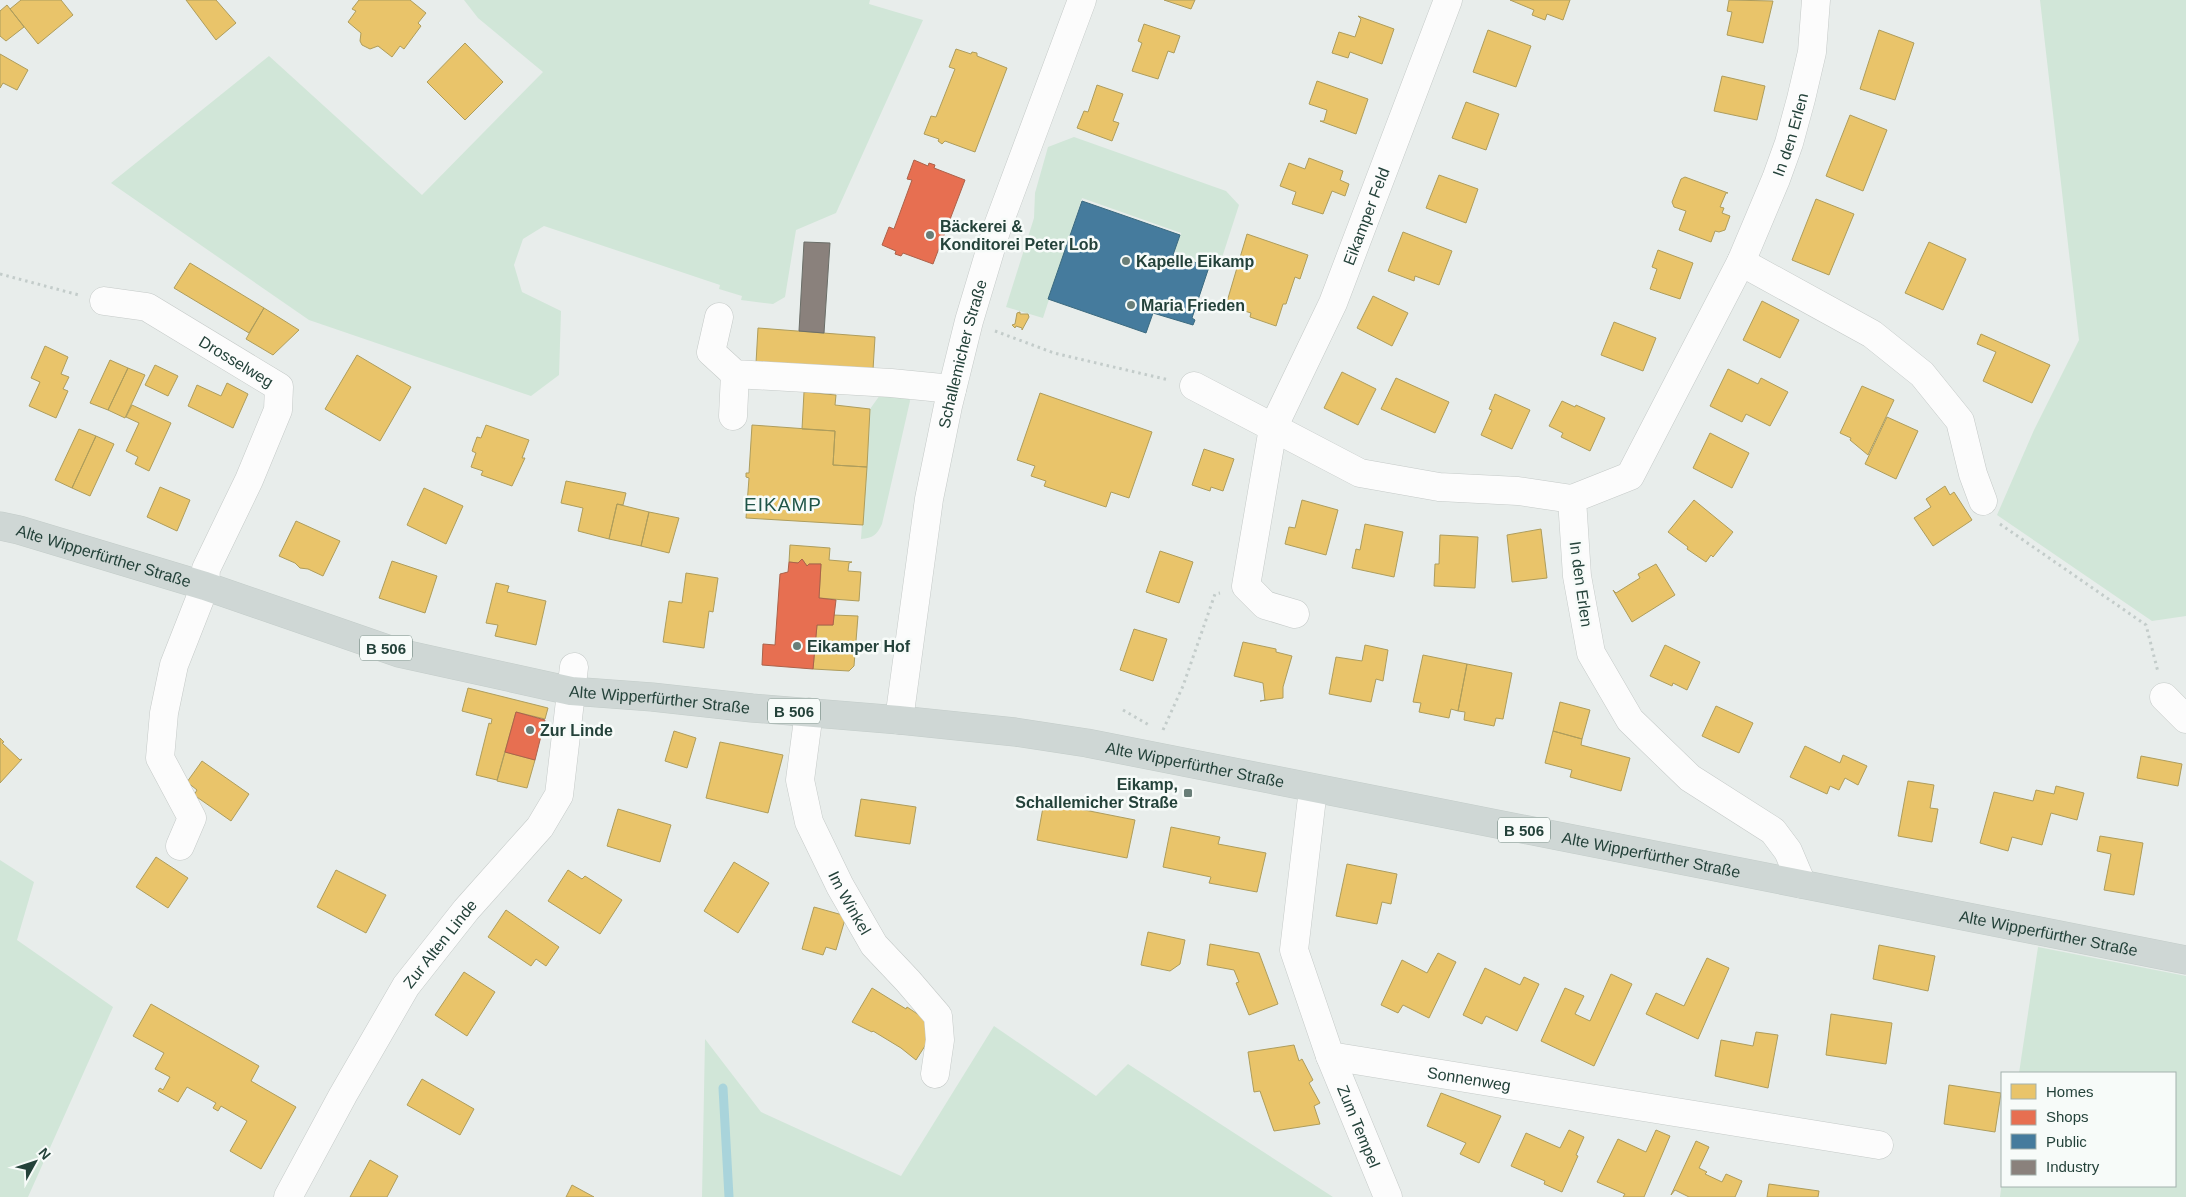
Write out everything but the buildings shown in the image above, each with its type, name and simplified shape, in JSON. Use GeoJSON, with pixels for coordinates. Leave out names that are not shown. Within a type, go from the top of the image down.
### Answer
{"type":"FeatureCollection","features":[{"type":"Feature","properties":{"kind":"main road","name":"Alte Wipperfürther Straße"},"geometry":{"type":"LineString","coordinates":[[0,526],[205,586],[399,653],[809,712],[1008,732],[1087,743],[1312,789],[2186,960]]}},
{"type":"Feature","properties":{"kind":"street","name":"Schallemicher Straße"},"geometry":{"type":"LineString","coordinates":[[899,720],[929,499],[952,389],[969,321],[1000,222],[1082,0]]}},
{"type":"Feature","properties":{"kind":"street","name":"Eikamper Feld"},"geometry":{"type":"LineString","coordinates":[[1246,586],[1273,428],[1334,303],[1448,0]]}},
{"type":"Feature","properties":{"kind":"street","name":"In den Erlen"},"geometry":{"type":"LineString","coordinates":[[1802,884],[1788,852],[1773,831],[1690,778],[1630,720],[1591,653],[1577,576],[1572,499],[1630,476],[1741,262],[1789,143],[1812,52],[1816,0]]}},
{"type":"Feature","properties":{"kind":"street"},"geometry":{"type":"LineString","coordinates":[[1741,262],[1872,334],[1922,374],[1960,421],[1973,474],[1983,501]]}},
{"type":"Feature","properties":{"kind":"street","name":"Drosselweg"},"geometry":{"type":"LineString","coordinates":[[104,301],[147,307],[279,387],[278,410],[249,480]]}},
{"type":"Feature","properties":{"kind":"street"},"geometry":{"type":"LineString","coordinates":[[719,317],[711,352],[735,374],[891,383],[952,389]]}},
{"type":"Feature","properties":{"kind":"street"},"geometry":{"type":"LineString","coordinates":[[733,416],[735,374]]}},
{"type":"Feature","properties":{"kind":"street"},"geometry":{"type":"LineString","coordinates":[[1194,386],[1360,473],[1439,487],[1518,491],[1572,499]]}},
{"type":"Feature","properties":{"kind":"street","name":"Alte Wipperfürther Straße"},"geometry":{"type":"LineString","coordinates":[[205,586],[206,569],[249,480]]}},
{"type":"Feature","properties":{"kind":"street"},"geometry":{"type":"LineString","coordinates":[[180,846],[192,818],[160,758],[162,731],[174,665],[205,586]]}},
{"type":"Feature","properties":{"kind":"street"},"geometry":{"type":"LineString","coordinates":[[1246,586],[1265,605],[1295,614]]}},
{"type":"Feature","properties":{"kind":"street","name":"Zur Alten Linde"},"geometry":{"type":"LineString","coordinates":[[288,1197],[343,1095],[406,986],[466,910],[540,827],[559,795],[573,679]]}},
{"type":"Feature","properties":{"kind":"street"},"geometry":{"type":"LineString","coordinates":[[2164,697],[2186,720]]}},
{"type":"Feature","properties":{"kind":"street","name":"Im Winkel"},"geometry":{"type":"LineString","coordinates":[[809,712],[800,780],[809,822],[840,886],[874,945],[938,1016],[940,1040],[935,1074]]}},
{"type":"Feature","properties":{"kind":"street"},"geometry":{"type":"LineString","coordinates":[[1312,789],[1294,950],[1330,1056]]}},
{"type":"Feature","properties":{"kind":"street","name":"Sonnenweg"},"geometry":{"type":"LineString","coordinates":[[1330,1056],[1879,1146]]}},
{"type":"Feature","properties":{"kind":"street","name":"Zum Tempel"},"geometry":{"type":"LineString","coordinates":[[1330,1056],[1388,1197]]}},
{"type":"Feature","properties":{"kind":"path"},"geometry":{"type":"LineString","coordinates":[[0,274],[104,301]]}},
{"type":"Feature","properties":{"kind":"path"},"geometry":{"type":"LineString","coordinates":[[969,321],[1054,352],[1194,386]]}},
{"type":"Feature","properties":{"kind":"path"},"geometry":{"type":"LineString","coordinates":[[1983,501],[1996,521],[2146,625],[2164,697]]}},
{"type":"Feature","properties":{"kind":"path"},"geometry":{"type":"LineString","coordinates":[[1122,710],[1162,733],[1183,686],[1215,594],[1246,586]]}},
{"type":"Feature","properties":{"kind":"green space"},"geometry":{"type":"Polygon","coordinates":[[[464,0],[870,0],[869,4],[923,20],[836,213],[796,230],[785,297],[773,304],[741,300],[742,296],[719,289],[720,285],[544,226],[523,239],[514,265],[522,292],[561,311],[559,375],[531,396],[309,320],[111,183],[269,56],[422,195],[543,72],[478,18],[464,0]]]}},
{"type":"Feature","properties":{"kind":"green space"},"geometry":{"type":"Polygon","coordinates":[[[2040,0],[2186,0],[2186,616],[2152,621],[1997,515],[2034,430],[2079,340],[2040,0]]]}},
{"type":"Feature","properties":{"kind":"green space"},"geometry":{"type":"Polygon","coordinates":[[[1074,137],[1226,191],[1239,205],[1219,267],[1212,267],[1174,251],[1181,233],[1082,198],[1043,318],[1006,307],[1034,218],[1035,193],[1048,147],[1074,137]]]}},
{"type":"Feature","properties":{"kind":"green space"},"geometry":{"type":"Polygon","coordinates":[[[908,394],[910,401],[882,524],[874,535],[861,539],[870,409],[880,395],[908,394]]]}},
{"type":"Feature","properties":{"kind":"green space"},"geometry":{"type":"Polygon","coordinates":[[[0,860],[34,882],[17,940],[113,1007],[28,1197],[0,1197],[0,860]]]}},
{"type":"Feature","properties":{"kind":"green space"},"geometry":{"type":"Polygon","coordinates":[[[2038,947],[2186,976],[2186,1197],[2000,1197],[2001,1187],[2176,1187],[2176,1072],[2019,1072],[2038,947]]]}},
{"type":"Feature","properties":{"kind":"green space"},"geometry":{"type":"Polygon","coordinates":[[[994,1026],[1096,1096],[1128,1064],[1333,1197],[702,1197],[705,1039],[761,1112],[901,1176],[994,1026]]]}},
{"type":"Feature","properties":{"kind":"waterway"},"geometry":{"type":"LineString","coordinates":[[723,1088],[729,1197]]}},
{"type":"Feature","properties":{"kind":"place","name":"Bäckerei & Konditorei Peter Lob"},"geometry":{"type":"Point","coordinates":[930,235]}},
{"type":"Feature","properties":{"kind":"place","name":"Kapelle Eikamp"},"geometry":{"type":"Point","coordinates":[1126,261]}},
{"type":"Feature","properties":{"kind":"place","name":"Maria Frieden"},"geometry":{"type":"Point","coordinates":[1131,305]}},
{"type":"Feature","properties":{"kind":"place","name":"Eikamper Hof"},"geometry":{"type":"Point","coordinates":[797,646]}},
{"type":"Feature","properties":{"kind":"place","name":"Zur Linde"},"geometry":{"type":"Point","coordinates":[530,730]}},
{"type":"Feature","properties":{"kind":"place","name":"Eikamp, Schallemicher Straße"},"geometry":{"type":"Point","coordinates":[1188,793]}},
{"type":"Feature","properties":{"kind":"district","name":"EIKAMP"},"geometry":{"type":"Point","coordinates":[783,504]}}]}
